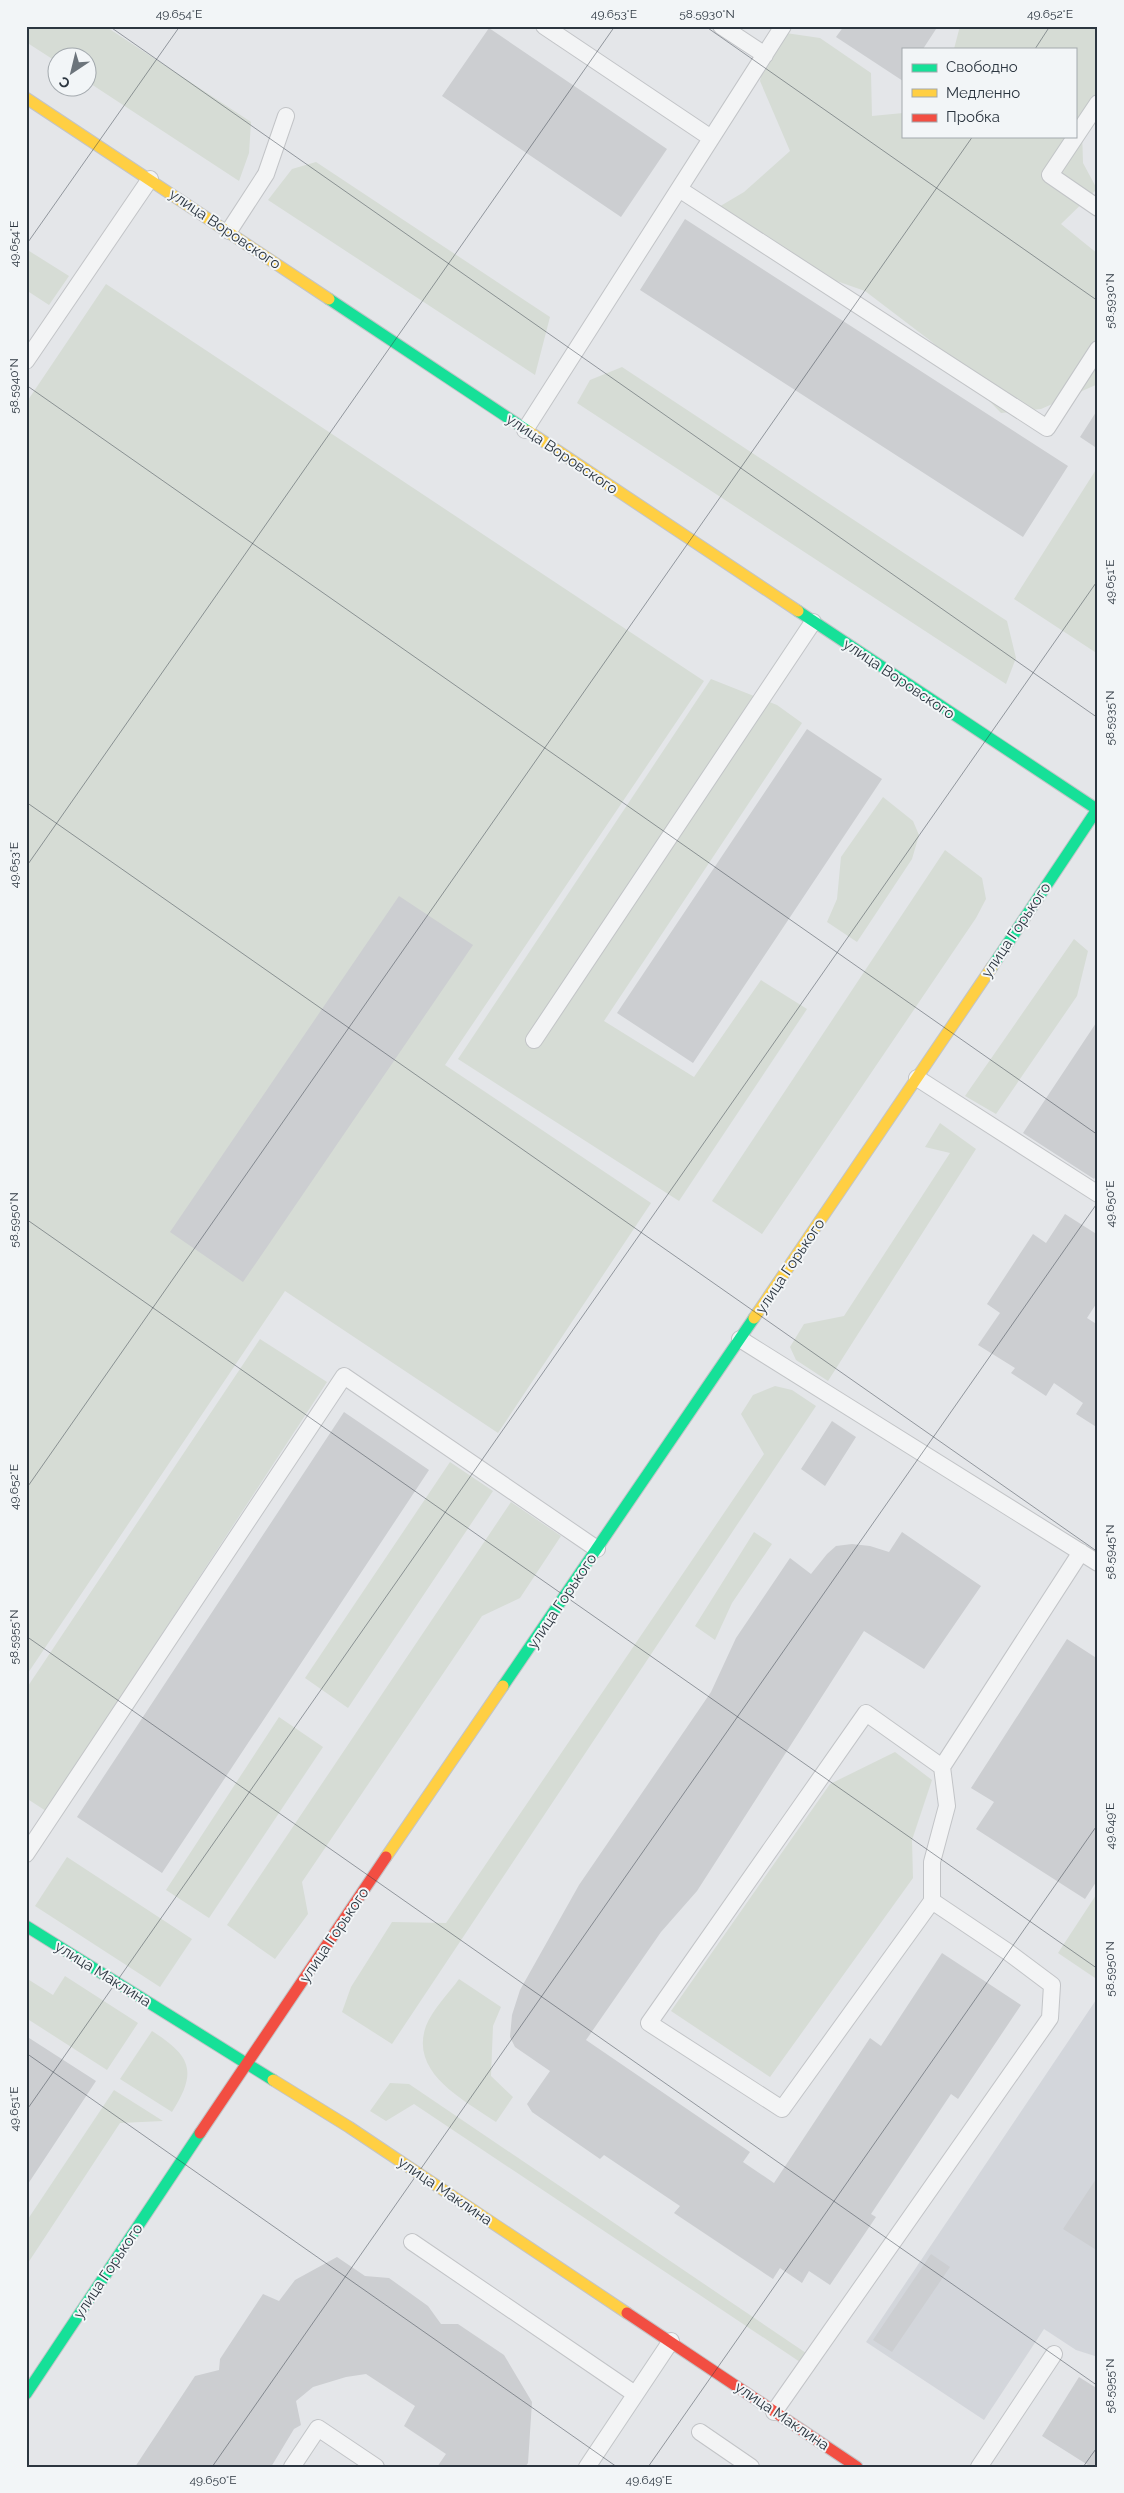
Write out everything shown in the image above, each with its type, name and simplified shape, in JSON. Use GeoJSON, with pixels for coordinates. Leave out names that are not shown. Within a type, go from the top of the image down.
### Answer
{"type":"FeatureCollection","features":[{"type":"Feature","properties":{"kind":"street","name":"улица Воровского"},"geometry":{"type":"LineString","coordinates":[[26,98],[1097,809]]}},
{"type":"Feature","properties":{"kind":"street","name":"улица Горького"},"geometry":{"type":"LineString","coordinates":[[26,2394],[246,2064],[917,1078],[1097,809]]}},
{"type":"Feature","properties":{"kind":"street","name":"улица Маклина"},"geometry":{"type":"LineString","coordinates":[[26,1926],[349,2127],[857,2467]]}},
{"type":"Feature","properties":{"kind":"lane"},"geometry":{"type":"LineString","coordinates":[[544,26],[711,138]]}},
{"type":"Feature","properties":{"kind":"lane"},"geometry":{"type":"LineString","coordinates":[[722,26],[765,55]]}},
{"type":"Feature","properties":{"kind":"lane"},"geometry":{"type":"LineString","coordinates":[[525,430],[783,26]]}},
{"type":"Feature","properties":{"kind":"lane"},"geometry":{"type":"LineString","coordinates":[[1076,135],[1098,102]]}},
{"type":"Feature","properties":{"kind":"lane"},"geometry":{"type":"LineString","coordinates":[[229,231],[266,174],[286,116]]}},
{"type":"Feature","properties":{"kind":"lane"},"geometry":{"type":"LineString","coordinates":[[1074,138],[1050,175],[1098,208]]}},
{"type":"Feature","properties":{"kind":"lane"},"geometry":{"type":"LineString","coordinates":[[26,362],[150,179]]}},
{"type":"Feature","properties":{"kind":"lane"},"geometry":{"type":"LineString","coordinates":[[679,189],[1047,428],[1098,349]]}},
{"type":"Feature","properties":{"kind":"lane"},"geometry":{"type":"LineString","coordinates":[[534,1040],[813,622]]}},
{"type":"Feature","properties":{"kind":"lane"},"geometry":{"type":"LineString","coordinates":[[917,1078],[1098,1194]]}},
{"type":"Feature","properties":{"kind":"lane"},"geometry":{"type":"LineString","coordinates":[[740,1339],[1098,1563]]}},
{"type":"Feature","properties":{"kind":"lane"},"geometry":{"type":"LineString","coordinates":[[26,1854],[344,1376],[597,1549]]}},
{"type":"Feature","properties":{"kind":"lane"},"geometry":{"type":"LineString","coordinates":[[942,1767],[866,1714],[649,2023],[782,2109],[932,1901],[932,1862],[947,1806],[942,1767],[1081,1552]]}},
{"type":"Feature","properties":{"kind":"lane"},"geometry":{"type":"LineString","coordinates":[[774,2412],[1050,2018],[1052,1985],[1008,1952],[932,1901]]}},
{"type":"Feature","properties":{"kind":"lane"},"geometry":{"type":"LineString","coordinates":[[412,2242],[635,2394]]}},
{"type":"Feature","properties":{"kind":"lane"},"geometry":{"type":"LineString","coordinates":[[586,2467],[671,2341]]}},
{"type":"Feature","properties":{"kind":"lane"},"geometry":{"type":"LineString","coordinates":[[980,2467],[1054,2354]]}},
{"type":"Feature","properties":{"kind":"lane"},"geometry":{"type":"LineString","coordinates":[[292,2467],[318,2428],[376,2467]]}},
{"type":"Feature","properties":{"kind":"lane"},"geometry":{"type":"LineString","coordinates":[[700,2432],[751,2467]]}},
{"type":"Feature","properties":{"kind":"shaded area"},"geometry":{"type":"Polygon","coordinates":[[[26,26],[105,26],[251,122],[249,153],[239,181],[98,89],[98,48],[48,48],[48,56],[26,42],[26,26]]]}},
{"type":"Feature","properties":{"kind":"shaded area"},"geometry":{"type":"Polygon","coordinates":[[[960,26],[1098,26],[1098,122],[1082,130],[1083,163],[1097,189],[1061,224],[1098,254],[1098,384],[1041,409],[1001,413],[932,342],[865,291],[788,264],[707,214],[744,192],[790,151],[760,81],[772,31],[820,38],[871,73],[872,116],[902,113],[902,138],[1076,138],[1076,48],[954,48],[960,26]]]}},
{"type":"Feature","properties":{"kind":"shaded area"},"geometry":{"type":"Polygon","coordinates":[[[316,162],[550,317],[535,375],[268,200],[292,169],[316,162]]]}},
{"type":"Feature","properties":{"kind":"shaded area"},"geometry":{"type":"Polygon","coordinates":[[[26,249],[69,276],[49,305],[26,290],[26,249]]]}},
{"type":"Feature","properties":{"kind":"shaded area"},"geometry":{"type":"Polygon","coordinates":[[[106,284],[704,681],[445,1065],[651,1203],[498,1433],[285,1291],[26,1676],[26,403],[106,284]]]}},
{"type":"Feature","properties":{"kind":"shaded area"},"geometry":{"type":"Polygon","coordinates":[[[622,367],[1007,621],[1016,658],[1006,684],[577,403],[590,380],[622,367]]]}},
{"type":"Feature","properties":{"kind":"shaded area"},"geometry":{"type":"Polygon","coordinates":[[[1098,468],[1098,654],[1014,599],[1098,468]]]}},
{"type":"Feature","properties":{"kind":"shaded area"},"geometry":{"type":"Polygon","coordinates":[[[711,679],[777,705],[802,723],[604,1021],[694,1077],[761,980],[807,1009],[679,1201],[458,1059],[711,679]]]}},
{"type":"Feature","properties":{"kind":"shaded area"},"geometry":{"type":"Polygon","coordinates":[[[883,797],[913,821],[919,835],[912,859],[857,942],[827,922],[837,899],[841,857],[883,797]]]}},
{"type":"Feature","properties":{"kind":"shaded area"},"geometry":{"type":"Polygon","coordinates":[[[945,850],[982,878],[986,899],[976,918],[762,1234],[712,1201],[945,850]]]}},
{"type":"Feature","properties":{"kind":"shaded area"},"geometry":{"type":"Polygon","coordinates":[[[1074,939],[1088,951],[1077,996],[996,1114],[965,1096],[1074,939]]]}},
{"type":"Feature","properties":{"kind":"shaded area"},"geometry":{"type":"Polygon","coordinates":[[[940,1123],[976,1149],[828,1381],[796,1360],[790,1347],[804,1324],[844,1316],[950,1153],[925,1147],[940,1123]]]}},
{"type":"Feature","properties":{"kind":"shaded area"},"geometry":{"type":"Polygon","coordinates":[[[260,1339],[327,1382],[46,1811],[26,1798],[26,1689],[260,1339]]]}},
{"type":"Feature","properties":{"kind":"shaded area"},"geometry":{"type":"Polygon","coordinates":[[[775,1386],[792,1390],[816,1406],[392,2044],[342,2012],[351,1987],[392,1922],[446,1923],[764,1454],[741,1414],[753,1395],[775,1386]]]}},
{"type":"Feature","properties":{"kind":"shaded area"},"geometry":{"type":"Polygon","coordinates":[[[450,1462],[493,1491],[348,1708],[305,1678],[450,1462]]]}},
{"type":"Feature","properties":{"kind":"shaded area"},"geometry":{"type":"Polygon","coordinates":[[[511,1502],[561,1536],[520,1598],[482,1616],[302,1882],[308,1914],[275,1959],[227,1925],[511,1502]]]}},
{"type":"Feature","properties":{"kind":"shaded area"},"geometry":{"type":"Polygon","coordinates":[[[754,1532],[772,1544],[732,1603],[715,1640],[695,1626],[754,1532]]]}},
{"type":"Feature","properties":{"kind":"shaded area"},"geometry":{"type":"Polygon","coordinates":[[[279,1717],[323,1747],[209,1918],[166,1890],[279,1717]]]}},
{"type":"Feature","properties":{"kind":"shaded area"},"geometry":{"type":"Polygon","coordinates":[[[895,1752],[932,1780],[912,1840],[913,1878],[770,2077],[671,2011],[830,1784],[895,1752]]]}},
{"type":"Feature","properties":{"kind":"shaded area"},"geometry":{"type":"Polygon","coordinates":[[[67,1857],[192,1939],[160,1987],[35,1906],[67,1857]]]}},
{"type":"Feature","properties":{"kind":"shaded area"},"geometry":{"type":"Polygon","coordinates":[[[1098,1892],[1098,1980],[1058,1953],[1098,1892]]]}},
{"type":"Feature","properties":{"kind":"shaded area"},"geometry":{"type":"Polygon","coordinates":[[[65,1976],[138,2023],[107,2070],[26,2018],[26,1978],[53,1995],[65,1976]]]}},
{"type":"Feature","properties":{"kind":"shaded area"},"geometry":{"type":"Polygon","coordinates":[[[459,1979],[501,2007],[493,2026],[491,2076],[513,2097],[496,2122],[455,2094],[432,2071],[425,2058],[423,2043],[426,2026],[436,2008],[459,1979]]]}},
{"type":"Feature","properties":{"kind":"shaded area"},"geometry":{"type":"Polygon","coordinates":[[[1098,1997],[1098,2357],[1076,2350],[1044,2329],[984,2420],[866,2342],[1098,1997]]]}},
{"type":"Feature","properties":{"kind":"shaded area"},"geometry":{"type":"Polygon","coordinates":[[[152,2031],[175,2048],[186,2066],[185,2086],[172,2112],[120,2079],[152,2031]]]}},
{"type":"Feature","properties":{"kind":"shaded area"},"geometry":{"type":"Polygon","coordinates":[[[390,2083],[409,2084],[806,2353],[800,2362],[414,2104],[386,2121],[370,2111],[390,2083]]]}},
{"type":"Feature","properties":{"kind":"shaded area"},"geometry":{"type":"Polygon","coordinates":[[[114,2090],[163,2121],[120,2123],[26,2266],[26,2222],[114,2090]]]}},
{"type":"Feature","properties":{"kind":"building"},"geometry":{"type":"Polygon","coordinates":[[[844,26],[938,26],[924,48],[902,48],[902,80],[836,37],[844,26]]]}},
{"type":"Feature","properties":{"kind":"building"},"geometry":{"type":"Polygon","coordinates":[[[489,28],[667,149],[621,217],[442,96],[489,28]]]}},
{"type":"Feature","properties":{"kind":"building"},"geometry":{"type":"Polygon","coordinates":[[[685,219],[1068,466],[1023,537],[640,290],[685,219]]]}},
{"type":"Feature","properties":{"kind":"building"},"geometry":{"type":"Polygon","coordinates":[[[1098,409],[1098,449],[1080,437],[1098,409]]]}},
{"type":"Feature","properties":{"kind":"building"},"geometry":{"type":"Polygon","coordinates":[[[807,729],[882,779],[693,1063],[617,1013],[807,729]]]}},
{"type":"Feature","properties":{"kind":"building"},"geometry":{"type":"Polygon","coordinates":[[[399,896],[473,945],[243,1282],[170,1232],[399,896]]]}},
{"type":"Feature","properties":{"kind":"building"},"geometry":{"type":"Polygon","coordinates":[[[1098,1020],[1098,1173],[1094,1179],[1023,1133],[1098,1020]]]}},
{"type":"Feature","properties":{"kind":"building"},"geometry":{"type":"Polygon","coordinates":[[[1065,1214],[1098,1235],[1098,1301],[1087,1318],[1098,1325],[1098,1428],[1076,1414],[1083,1403],[1054,1383],[1046,1396],[1011,1373],[1015,1368],[978,1345],[1000,1313],[987,1304],[1033,1234],[1046,1243],[1065,1214]]]}},
{"type":"Feature","properties":{"kind":"building"},"geometry":{"type":"Polygon","coordinates":[[[344,1412],[429,1470],[162,1873],[77,1817],[344,1412]]]}},
{"type":"Feature","properties":{"kind":"building"},"geometry":{"type":"Polygon","coordinates":[[[832,1421],[856,1437],[825,1486],[801,1469],[832,1421]]]}},
{"type":"Feature","properties":{"kind":"building"},"geometry":{"type":"Polygon","coordinates":[[[902,1532],[981,1586],[924,1669],[864,1631],[697,1891],[661,1932],[586,2040],[750,2152],[743,2162],[774,2183],[870,2038],[881,2046],[942,1953],[1021,2005],[958,2099],[951,2094],[871,2214],[876,2217],[830,2285],[809,2271],[802,2283],[780,2268],[773,2279],[674,2213],[680,2206],[604,2155],[600,2159],[532,2112],[527,2104],[550,2071],[515,2047],[510,2037],[512,2015],[520,1990],[579,1885],[711,1692],[736,1638],[790,1558],[811,1574],[836,1546],[852,1544],[870,1546],[889,1552],[902,1532]]]}},
{"type":"Feature","properties":{"kind":"building"},"geometry":{"type":"Polygon","coordinates":[[[1067,1639],[1098,1659],[1098,1879],[1085,1899],[976,1829],[994,1802],[971,1788],[1067,1639]]]}},
{"type":"Feature","properties":{"kind":"building"},"geometry":{"type":"Polygon","coordinates":[[[26,2036],[96,2081],[26,2187],[26,2036]]]}},
{"type":"Feature","properties":{"kind":"building"},"geometry":{"type":"Polygon","coordinates":[[[1098,2176],[1098,2251],[1063,2229],[1098,2176]]]}},
{"type":"Feature","properties":{"kind":"building"},"geometry":{"type":"Polygon","coordinates":[[[931,2254],[950,2267],[892,2352],[873,2340],[931,2254]]]}},
{"type":"Feature","properties":{"kind":"building"},"geometry":{"type":"Polygon","coordinates":[[[337,2257],[365,2276],[389,2278],[428,2306],[441,2324],[458,2324],[504,2355],[532,2402],[528,2463],[525,2467],[437,2467],[446,2454],[404,2426],[415,2406],[366,2374],[346,2377],[313,2387],[296,2401],[301,2425],[294,2429],[271,2467],[135,2467],[195,2376],[219,2370],[220,2359],[263,2294],[279,2301],[295,2280],[337,2257]]]}},
{"type":"Feature","properties":{"kind":"building"},"geometry":{"type":"Polygon","coordinates":[[[1079,2377],[1098,2389],[1098,2467],[1091,2467],[1042,2436],[1079,2377]]]}},
{"type":"Feature","properties":{"kind":"traffic: fast"},"geometry":{"type":"LineString","coordinates":[[329,299],[528,431]]}},
{"type":"Feature","properties":{"kind":"traffic: fast"},"geometry":{"type":"LineString","coordinates":[[798,611],[1098,810]]}},
{"type":"Feature","properties":{"kind":"traffic: fast"},"geometry":{"type":"LineString","coordinates":[[992,967],[1098,808]]}},
{"type":"Feature","properties":{"kind":"traffic: fast"},"geometry":{"type":"LineString","coordinates":[[503,1686],[754,1318]]}},
{"type":"Feature","properties":{"kind":"traffic: fast"},"geometry":{"type":"LineString","coordinates":[[26,1926],[273,2080]]}},
{"type":"Feature","properties":{"kind":"traffic: fast"},"geometry":{"type":"LineString","coordinates":[[26,2394],[200,2133]]}},
{"type":"Feature","properties":{"kind":"traffic: slow"},"geometry":{"type":"LineString","coordinates":[[26,98],[329,299]]}},
{"type":"Feature","properties":{"kind":"traffic: slow"},"geometry":{"type":"LineString","coordinates":[[528,431],[798,611]]}},
{"type":"Feature","properties":{"kind":"traffic: slow"},"geometry":{"type":"LineString","coordinates":[[754,1318],[992,967]]}},
{"type":"Feature","properties":{"kind":"traffic: slow"},"geometry":{"type":"LineString","coordinates":[[386,1857],[503,1686]]}},
{"type":"Feature","properties":{"kind":"traffic: slow"},"geometry":{"type":"LineString","coordinates":[[273,2080],[349,2127],[627,2313]]}},
{"type":"Feature","properties":{"kind":"traffic: jam"},"geometry":{"type":"LineString","coordinates":[[200,2133],[386,1857]]}},
{"type":"Feature","properties":{"kind":"traffic: jam"},"geometry":{"type":"LineString","coordinates":[[627,2313],[857,2467]]}}]}
